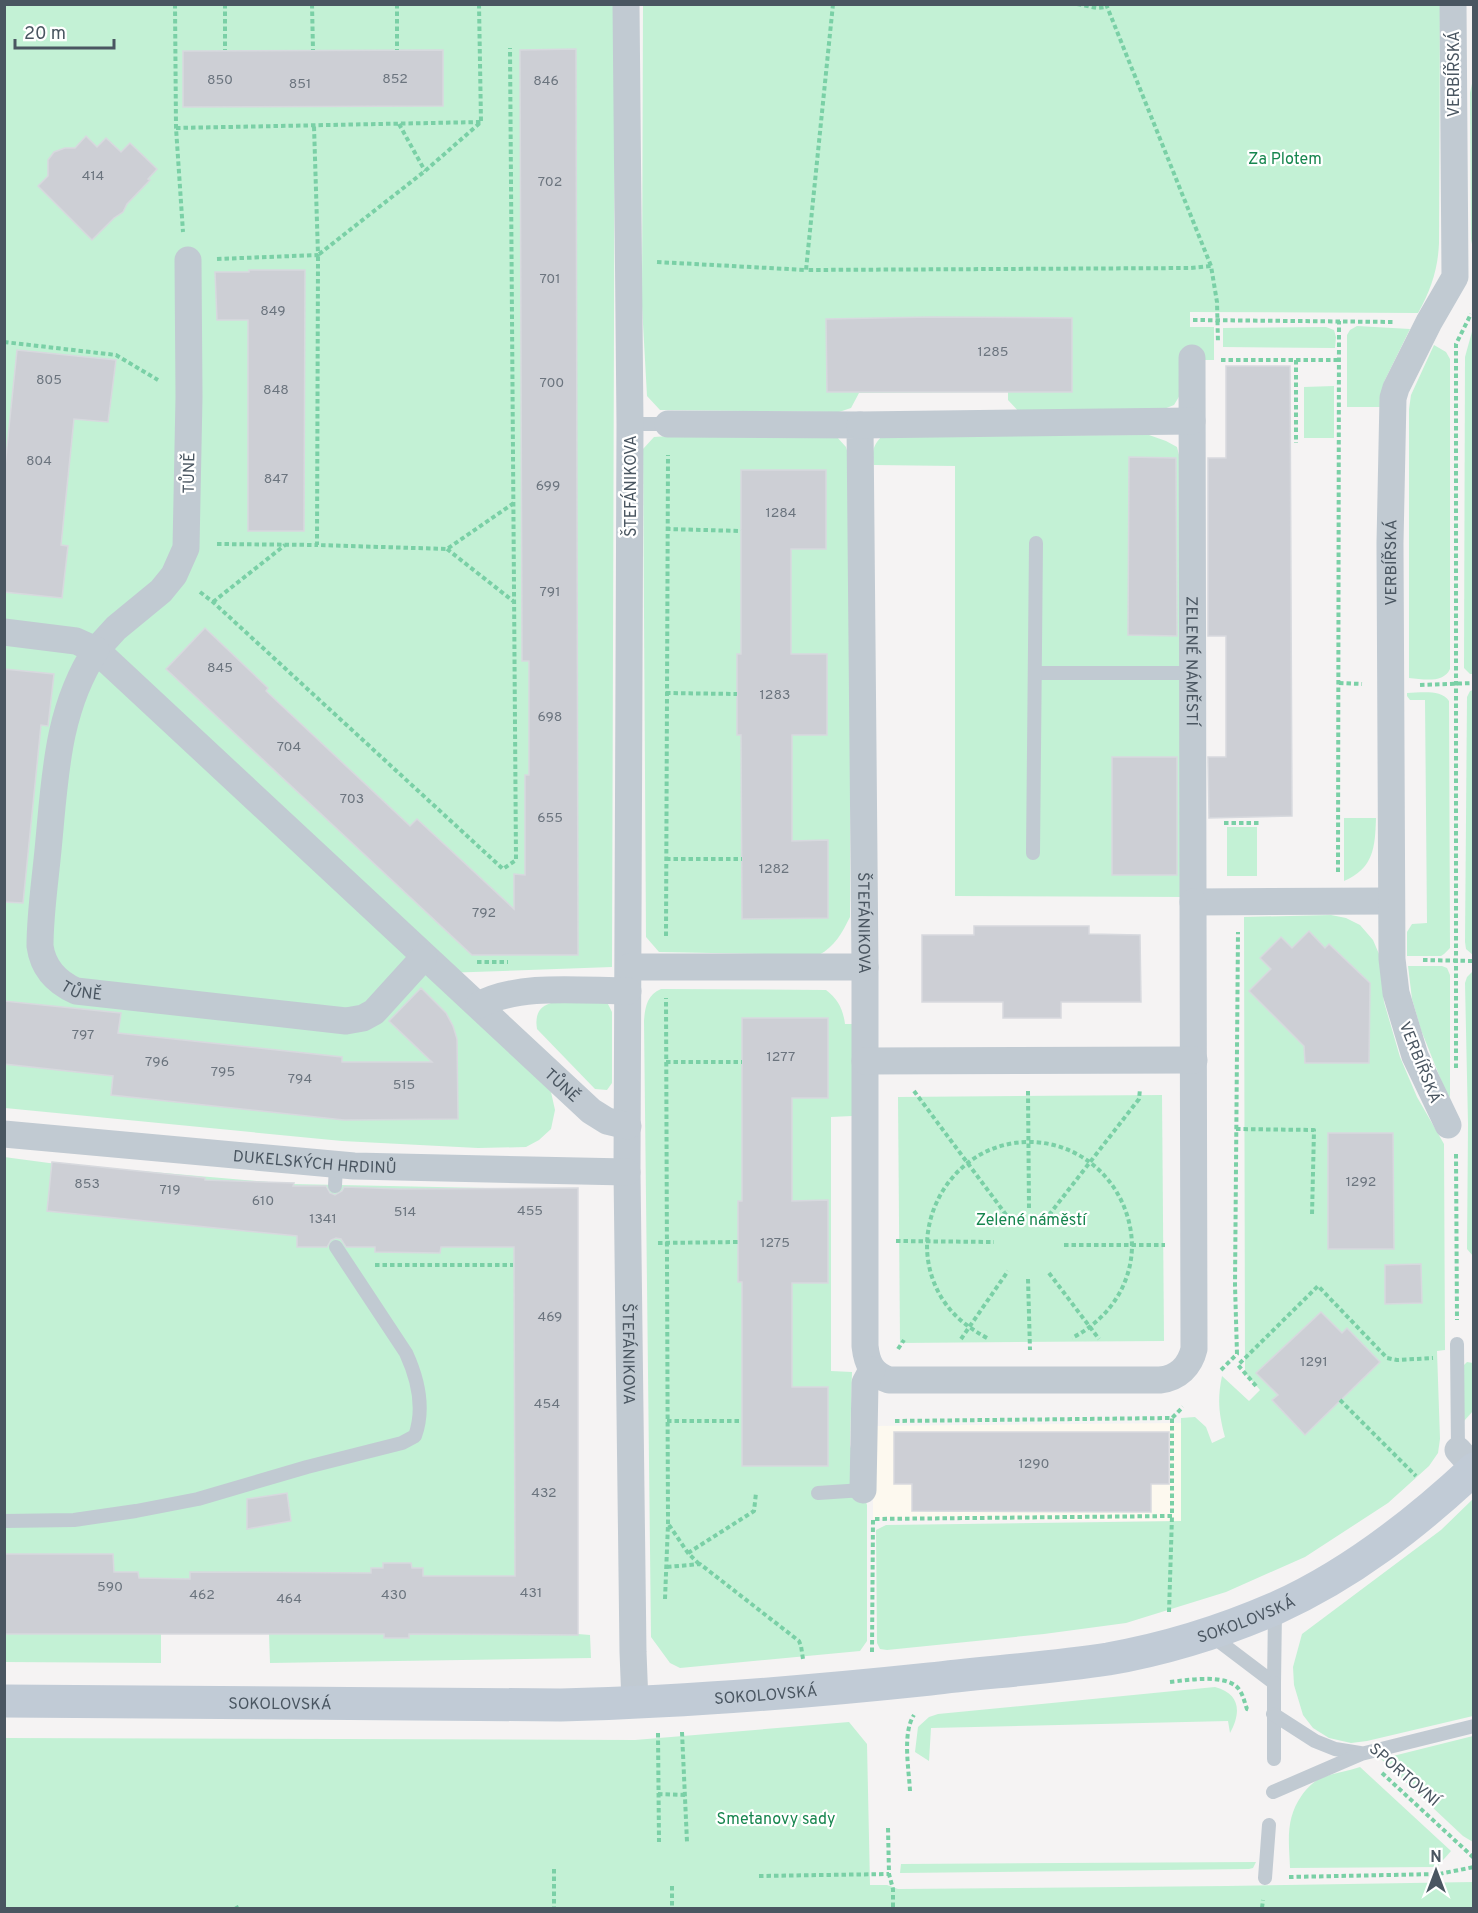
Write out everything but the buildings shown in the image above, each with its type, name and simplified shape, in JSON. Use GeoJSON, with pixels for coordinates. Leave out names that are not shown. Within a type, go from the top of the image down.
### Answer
{"type":"FeatureCollection","features":[{"type":"Feature","properties":{"kind":"main road","name":"SOKOLOVSKÁ"},"geometry":{"type":"LineString","coordinates":[[4,1701],[561,1705],[635,1703],[878,1684],[1087,1661],[1136,1653],[1208,1633],[1275,1608],[1329,1580],[1432,1508],[1468,1462]]}},
{"type":"Feature","properties":{"kind":"street","name":"ŠTEFÁNIKOVA"},"geometry":{"type":"LineString","coordinates":[[626,4],[630,423],[627,1172],[635,1703]]}},
{"type":"Feature","properties":{"kind":"street","name":"VERBÍŘSKÁ"},"geometry":{"type":"LineString","coordinates":[[1448,1125],[1415,1056],[1396,993],[1392,959],[1390,543],[1393,398],[1429,322],[1464,281],[1463,51],[1453,4]]}},
{"type":"Feature","properties":{"kind":"street","name":"TŮNĚ"},"geometry":{"type":"LineString","coordinates":[[188,260],[189,397],[185,554],[174,575],[161,591],[116,628],[96,650],[82,674],[66,714],[58,753],[40,939],[41,955],[48,971],[75,991],[346,1021],[363,1018],[374,1012],[424,957]]}},
{"type":"Feature","properties":{"kind":"street","name":"ZELENÉ NÁMĚSTÍ"},"geometry":{"type":"LineString","coordinates":[[872,1370],[889,1380],[1160,1380],[1168,1379],[1181,1372],[1190,1360],[1194,1349],[1192,421],[1205,359]]}},
{"type":"Feature","properties":{"kind":"street"},"geometry":{"type":"LineString","coordinates":[[669,424],[860,425],[1192,421]]}},
{"type":"Feature","properties":{"kind":"street","name":"ŠTEFÁNIKOVA"},"geometry":{"type":"LineString","coordinates":[[628,979],[865,968],[860,425]]}},
{"type":"Feature","properties":{"kind":"street","name":"TŮNĚ"},"geometry":{"type":"LineString","coordinates":[[4,632],[76,641],[96,650],[598,1118],[628,1126]]}},
{"type":"Feature","properties":{"kind":"street"},"geometry":{"type":"LineString","coordinates":[[1193,902],[1390,901]]}},
{"type":"Feature","properties":{"kind":"street"},"geometry":{"type":"LineString","coordinates":[[864,1490],[865,1383],[872,1370],[866,1359],[865,1346],[865,968]]}},
{"type":"Feature","properties":{"kind":"street"},"geometry":{"type":"LineString","coordinates":[[478,1005],[492,998],[523,992],[628,979]]}},
{"type":"Feature","properties":{"kind":"street"},"geometry":{"type":"LineString","coordinates":[[865,1061],[1194,1060]]}},
{"type":"Feature","properties":{"kind":"street","name":"DUKELSKÝCH HRDINŮ"},"geometry":{"type":"LineString","coordinates":[[4,1134],[336,1176],[455,1169],[627,1172]]}},
{"type":"Feature","properties":{"kind":"lane"},"geometry":{"type":"LineString","coordinates":[[630,423],[669,424]]}},
{"type":"Feature","properties":{"kind":"lane"},"geometry":{"type":"LineString","coordinates":[[1034,853],[1036,543]]}},
{"type":"Feature","properties":{"kind":"lane"},"geometry":{"type":"LineString","coordinates":[[1035,673],[1193,673]]}},
{"type":"Feature","properties":{"kind":"lane"},"geometry":{"type":"LineString","coordinates":[[4,1521],[74,1520],[198,1499],[307,1467],[402,1443],[415,1436],[420,1424],[421,1412],[414,1370],[406,1353],[336,1247]]}},
{"type":"Feature","properties":{"kind":"lane"},"geometry":{"type":"LineString","coordinates":[[1457,1344],[1468,1462]]}},
{"type":"Feature","properties":{"kind":"lane"},"geometry":{"type":"LineString","coordinates":[[818,1493],[864,1490]]}},
{"type":"Feature","properties":{"kind":"lane"},"geometry":{"type":"LineString","coordinates":[[1274,1759],[1275,1608]]}},
{"type":"Feature","properties":{"kind":"lane"},"geometry":{"type":"LineString","coordinates":[[1208,1633],[1274,1683]]}},
{"type":"Feature","properties":{"kind":"lane","name":"SPORTOVNÍ"},"geometry":{"type":"LineString","coordinates":[[1273,1714],[1315,1741],[1335,1749],[1361,1754]]}},
{"type":"Feature","properties":{"kind":"lane"},"geometry":{"type":"LineString","coordinates":[[1273,1792],[1361,1754],[1473,1726]]}},
{"type":"Feature","properties":{"kind":"lane"},"geometry":{"type":"LineString","coordinates":[[1265,1878],[1269,1825]]}},
{"type":"Feature","properties":{"kind":"path"},"geometry":{"type":"LineString","coordinates":[[175,4],[176,128],[182,228],[188,260],[318,255],[425,171],[482,122]]}},
{"type":"Feature","properties":{"kind":"path"},"geometry":{"type":"LineString","coordinates":[[225,4],[225,50]]}},
{"type":"Feature","properties":{"kind":"path"},"geometry":{"type":"LineString","coordinates":[[312,4],[313,50]]}},
{"type":"Feature","properties":{"kind":"path"},"geometry":{"type":"LineString","coordinates":[[397,4],[397,50]]}},
{"type":"Feature","properties":{"kind":"path"},"geometry":{"type":"LineString","coordinates":[[479,4],[482,122]]}},
{"type":"Feature","properties":{"kind":"path"},"geometry":{"type":"LineString","coordinates":[[806,270],[833,4]]}},
{"type":"Feature","properties":{"kind":"path"},"geometry":{"type":"LineString","coordinates":[[1077,4],[1096,8],[1106,6],[1211,266],[1218,320],[1218,350]]}},
{"type":"Feature","properties":{"kind":"path"},"geometry":{"type":"LineString","coordinates":[[174,575],[213,602],[503,869],[516,860],[510,48]]}},
{"type":"Feature","properties":{"kind":"path"},"geometry":{"type":"LineString","coordinates":[[176,128],[482,122]]}},
{"type":"Feature","properties":{"kind":"path"},"geometry":{"type":"LineString","coordinates":[[399,124],[425,171]]}},
{"type":"Feature","properties":{"kind":"path"},"geometry":{"type":"LineString","coordinates":[[314,126],[318,255],[316,545]]}},
{"type":"Feature","properties":{"kind":"path"},"geometry":{"type":"LineString","coordinates":[[629,260],[806,270],[1211,266]]}},
{"type":"Feature","properties":{"kind":"path"},"geometry":{"type":"LineString","coordinates":[[1456,1068],[1456,344],[1466,328],[1473,308]]}},
{"type":"Feature","properties":{"kind":"path"},"geometry":{"type":"LineString","coordinates":[[1193,320],[1429,322]]}},
{"type":"Feature","properties":{"kind":"path"},"geometry":{"type":"LineString","coordinates":[[1338,876],[1339,321]]}},
{"type":"Feature","properties":{"kind":"path"},"geometry":{"type":"LineString","coordinates":[[4,342],[116,355],[189,397]]}},
{"type":"Feature","properties":{"kind":"path"},"geometry":{"type":"LineString","coordinates":[[1205,359],[1339,360]]}},
{"type":"Feature","properties":{"kind":"path"},"geometry":{"type":"LineString","coordinates":[[1296,360],[1296,443]]}},
{"type":"Feature","properties":{"kind":"path"},"geometry":{"type":"LineString","coordinates":[[447,549],[514,502]]}},
{"type":"Feature","properties":{"kind":"path"},"geometry":{"type":"LineString","coordinates":[[629,530],[741,531]]}},
{"type":"Feature","properties":{"kind":"path"},"geometry":{"type":"LineString","coordinates":[[186,544],[286,544],[447,549],[514,602]]}},
{"type":"Feature","properties":{"kind":"path"},"geometry":{"type":"LineString","coordinates":[[213,602],[286,544]]}},
{"type":"Feature","properties":{"kind":"path"},"geometry":{"type":"LineString","coordinates":[[629,693],[737,694]]}},
{"type":"Feature","properties":{"kind":"path"},"geometry":{"type":"LineString","coordinates":[[1218,823],[1260,823]]}},
{"type":"Feature","properties":{"kind":"path"},"geometry":{"type":"LineString","coordinates":[[666,859],[742,859]]}},
{"type":"Feature","properties":{"kind":"path"},"geometry":{"type":"LineString","coordinates":[[468,961],[512,962]]}},
{"type":"Feature","properties":{"kind":"path"},"geometry":{"type":"LineString","coordinates":[[908,1061],[908,1083],[1007,1216]]}},
{"type":"Feature","properties":{"kind":"path"},"geometry":{"type":"LineString","coordinates":[[1027,1061],[1029,1209]]}},
{"type":"Feature","properties":{"kind":"path"},"geometry":{"type":"LineString","coordinates":[[666,1062],[742,1062]]}},
{"type":"Feature","properties":{"kind":"path"},"geometry":{"type":"LineString","coordinates":[[1049,1215],[1139,1099],[1141,1082]]}},
{"type":"Feature","properties":{"kind":"path"},"geometry":{"type":"LineString","coordinates":[[1236,1129],[1314,1130],[1312,1215]]}},
{"type":"Feature","properties":{"kind":"path"},"geometry":{"type":"LineString","coordinates":[[987,1338],[969,1328],[956,1316],[939,1294],[929,1268],[928,1224],[936,1201],[955,1173],[974,1158],[997,1147],[1029,1142],[1061,1147],[1090,1162],[1114,1187],[1123,1202],[1128,1219],[1132,1245],[1128,1270],[1119,1294],[1109,1309],[1091,1327],[1072,1338]]}},
{"type":"Feature","properties":{"kind":"path"},"geometry":{"type":"LineString","coordinates":[[1456,1152],[1457,1344]]}},
{"type":"Feature","properties":{"kind":"path"},"geometry":{"type":"LineString","coordinates":[[865,1240],[994,1242]]}},
{"type":"Feature","properties":{"kind":"path"},"geometry":{"type":"LineString","coordinates":[[628,1244],[738,1242]]}},
{"type":"Feature","properties":{"kind":"path"},"geometry":{"type":"LineString","coordinates":[[1064,1245],[1195,1245]]}},
{"type":"Feature","properties":{"kind":"path"},"geometry":{"type":"LineString","coordinates":[[348,1265],[513,1265]]}},
{"type":"Feature","properties":{"kind":"path"},"geometry":{"type":"LineString","coordinates":[[961,1339],[1008,1271]]}},
{"type":"Feature","properties":{"kind":"path"},"geometry":{"type":"LineString","coordinates":[[1049,1272],[1099,1339]]}},
{"type":"Feature","properties":{"kind":"path"},"geometry":{"type":"LineString","coordinates":[[1028,1279],[1032,1381]]}},
{"type":"Feature","properties":{"kind":"path"},"geometry":{"type":"LineString","coordinates":[[1238,1365],[1318,1286],[1387,1358],[1397,1360],[1442,1357]]}},
{"type":"Feature","properties":{"kind":"path"},"geometry":{"type":"LineString","coordinates":[[1237,1354],[1238,1365],[1256,1386]]}},
{"type":"Feature","properties":{"kind":"path"},"geometry":{"type":"LineString","coordinates":[[1340,1401],[1423,1483],[1468,1462]]}},
{"type":"Feature","properties":{"kind":"path"},"geometry":{"type":"LineString","coordinates":[[1169,1620],[1172,1418]]}},
{"type":"Feature","properties":{"kind":"path"},"geometry":{"type":"LineString","coordinates":[[667,1421],[742,1421]]}},
{"type":"Feature","properties":{"kind":"path"},"geometry":{"type":"LineString","coordinates":[[688,1553],[754,1511],[756,1493]]}},
{"type":"Feature","properties":{"kind":"path"},"geometry":{"type":"LineString","coordinates":[[872,1659],[873,1519],[1172,1516]]}},
{"type":"Feature","properties":{"kind":"path"},"geometry":{"type":"LineString","coordinates":[[668,1524],[688,1553],[700,1564],[799,1641],[803,1665]]}},
{"type":"Feature","properties":{"kind":"path"},"geometry":{"type":"LineString","coordinates":[[667,1567],[700,1564]]}},
{"type":"Feature","properties":{"kind":"path"},"geometry":{"type":"LineString","coordinates":[[909,1791],[907,1734],[910,1721],[918,1709]]}},
{"type":"Feature","properties":{"kind":"path"},"geometry":{"type":"LineString","coordinates":[[682,1730],[687,1842]]}},
{"type":"Feature","properties":{"kind":"path"},"geometry":{"type":"LineString","coordinates":[[658,1733],[659,1842]]}},
{"type":"Feature","properties":{"kind":"path","name":"SPORTOVNÍ"},"geometry":{"type":"LineString","coordinates":[[1361,1754],[1473,1858]]}},
{"type":"Feature","properties":{"kind":"path"},"geometry":{"type":"LineString","coordinates":[[658,1794],[685,1795]]}},
{"type":"Feature","properties":{"kind":"path"},"geometry":{"type":"LineString","coordinates":[[888,1828],[889,1874],[893,1889],[893,1908]]}},
{"type":"Feature","properties":{"kind":"path"},"geometry":{"type":"LineString","coordinates":[[1265,1878],[1439,1874],[1473,1867]]}},
{"type":"Feature","properties":{"kind":"path"},"geometry":{"type":"LineString","coordinates":[[554,1869],[554,1908]]}},
{"type":"Feature","properties":{"kind":"path"},"geometry":{"type":"LineString","coordinates":[[759,1876],[889,1874]]}},
{"type":"Feature","properties":{"kind":"path"},"geometry":{"type":"LineString","coordinates":[[672,1886],[672,1908]]}},
{"type":"Feature","properties":{"kind":"shaded area"},"geometry":{"type":"Polygon","coordinates":[[[1181,1423],[1181,1521],[873,1519],[873,1426],[1181,1423]]]}},
{"type":"Feature","properties":{"kind":"green space"},"geometry":{"type":"Polygon","coordinates":[[[4,5],[615,5],[612,967],[444,973],[551,1092],[555,1110],[551,1129],[539,1140],[526,1147],[478,1148],[342,1141],[5,1108],[4,5]]]}},
{"type":"Feature","properties":{"kind":"green space","name":"Za Plotem"},"geometry":{"type":"Polygon","coordinates":[[[643,5],[1440,5],[1439,243],[1430,288],[1418,313],[1190,312],[1190,327],[1214,327],[1214,360],[1201,360],[1174,405],[1164,409],[1020,413],[1008,400],[1008,392],[859,393],[851,408],[839,412],[660,410],[647,396],[642,306],[643,5]]]}},
{"type":"Feature","properties":{"kind":"green space"},"geometry":{"type":"Polygon","coordinates":[[[1473,79],[1473,250],[1470,93],[1473,79]]]}},
{"type":"Feature","properties":{"kind":"green space"},"geometry":{"type":"Polygon","coordinates":[[[1357,326],[1410,329],[1384,382],[1380,407],[1347,407],[1347,335],[1357,326]]]}},
{"type":"Feature","properties":{"kind":"green space"},"geometry":{"type":"Polygon","coordinates":[[[1326,327],[1334,330],[1335,348],[1223,347],[1223,328],[1326,327]]]}},
{"type":"Feature","properties":{"kind":"green space"},"geometry":{"type":"Polygon","coordinates":[[[1473,328],[1474,674],[1470,674],[1464,668],[1465,357],[1473,328]]]}},
{"type":"Feature","properties":{"kind":"green space"},"geometry":{"type":"Polygon","coordinates":[[[1434,345],[1446,352],[1450,359],[1450,669],[1443,677],[1426,680],[1409,678],[1409,409],[1411,395],[1434,345]]]}},
{"type":"Feature","properties":{"kind":"green space"},"geometry":{"type":"Polygon","coordinates":[[[1334,386],[1334,438],[1304,438],[1304,387],[1334,386]]]}},
{"type":"Feature","properties":{"kind":"green space"},"geometry":{"type":"Polygon","coordinates":[[[684,435],[836,436],[846,447],[851,464],[850,917],[837,939],[819,955],[659,952],[646,937],[643,449],[654,437],[684,435]]]}},
{"type":"Feature","properties":{"kind":"green space"},"geometry":{"type":"Polygon","coordinates":[[[1149,435],[1177,447],[1180,459],[1186,897],[955,896],[955,466],[874,465],[874,447],[881,437],[887,436],[1149,435]]]}},
{"type":"Feature","properties":{"kind":"green space"},"geometry":{"type":"Polygon","coordinates":[[[1474,690],[1473,955],[1466,949],[1465,942],[1467,697],[1470,691],[1474,690]]]}},
{"type":"Feature","properties":{"kind":"green space"},"geometry":{"type":"Polygon","coordinates":[[[1407,693],[1436,693],[1449,701],[1450,948],[1441,956],[1407,956],[1407,932],[1412,924],[1427,923],[1425,700],[1410,700],[1407,693]]]}},
{"type":"Feature","properties":{"kind":"green space"},"geometry":{"type":"Polygon","coordinates":[[[1344,818],[1376,818],[1371,856],[1362,870],[1344,881],[1344,818]]]}},
{"type":"Feature","properties":{"kind":"green space"},"geometry":{"type":"Polygon","coordinates":[[[1227,827],[1257,827],[1257,876],[1227,876],[1227,827]]]}},
{"type":"Feature","properties":{"kind":"green space"},"geometry":{"type":"Polygon","coordinates":[[[1331,915],[1346,918],[1360,925],[1373,940],[1379,954],[1384,1002],[1400,1057],[1417,1097],[1444,1144],[1445,1350],[1437,1351],[1440,1439],[1438,1453],[1429,1466],[1388,1503],[1305,1557],[1226,1592],[1126,1623],[1044,1634],[880,1649],[877,1643],[876,1530],[886,1525],[1181,1521],[1181,1418],[1195,1417],[1206,1427],[1212,1443],[1225,1437],[1219,1407],[1222,1376],[1249,1401],[1260,1390],[1245,1373],[1244,917],[1331,915]]]}},
{"type":"Feature","properties":{"kind":"green space"},"geometry":{"type":"Polygon","coordinates":[[[1408,966],[1442,966],[1447,968],[1450,975],[1450,1097],[1447,1095],[1421,1030],[1412,999],[1408,966]]]}},
{"type":"Feature","properties":{"kind":"green space"},"geometry":{"type":"Polygon","coordinates":[[[1473,971],[1473,1256],[1467,1249],[1468,1124],[1465,983],[1473,971]]]}},
{"type":"Feature","properties":{"kind":"green space"},"geometry":{"type":"Polygon","coordinates":[[[661,989],[826,990],[839,1005],[845,1024],[853,1024],[852,1116],[831,1117],[831,1371],[852,1372],[850,1445],[867,1505],[867,1641],[860,1651],[680,1668],[670,1663],[651,1637],[644,1021],[648,1002],[661,989]]]}},
{"type":"Feature","properties":{"kind":"green space"},"geometry":{"type":"Polygon","coordinates":[[[603,1002],[608,1004],[612,1012],[612,1083],[607,1090],[595,1089],[537,1029],[536,1024],[540,1010],[551,1003],[603,1002]]]}},
{"type":"Feature","properties":{"kind":"green space","name":"Zelené náměstí"},"geometry":{"type":"Polygon","coordinates":[[[1162,1095],[1164,1341],[900,1343],[898,1097],[1162,1095]]]}},
{"type":"Feature","properties":{"kind":"green space"},"geometry":{"type":"Polygon","coordinates":[[[4,1157],[292,1184],[576,1190],[578,1634],[590,1635],[591,1658],[270,1663],[269,1634],[161,1634],[161,1663],[5,1662],[4,1157]]]}},
{"type":"Feature","properties":{"kind":"green space"},"geometry":{"type":"Polygon","coordinates":[[[1467,1362],[1473,1363],[1473,1411],[1464,1421],[1462,1367],[1467,1362]]]}},
{"type":"Feature","properties":{"kind":"green space"},"geometry":{"type":"Polygon","coordinates":[[[1473,1499],[1473,1716],[1351,1743],[1329,1738],[1313,1728],[1303,1715],[1294,1685],[1293,1667],[1302,1634],[1441,1530],[1473,1499]]]}},
{"type":"Feature","properties":{"kind":"green space"},"geometry":{"type":"Polygon","coordinates":[[[1215,1687],[1230,1694],[1236,1705],[1236,1718],[1230,1733],[1228,1721],[931,1728],[929,1761],[915,1752],[918,1727],[929,1717],[938,1714],[1215,1687]]]}},
{"type":"Feature","properties":{"kind":"green space","name":"Smetanovy sady"},"geometry":{"type":"Polygon","coordinates":[[[849,1722],[867,1744],[870,1885],[887,1885],[898,1889],[1473,1882],[1473,1908],[5,1908],[5,1738],[635,1740],[849,1722]]]}},
{"type":"Feature","properties":{"kind":"green space"},"geometry":{"type":"Polygon","coordinates":[[[1474,1736],[1473,1842],[1463,1836],[1381,1759],[1474,1736]]]}},
{"type":"Feature","properties":{"kind":"green space"},"geometry":{"type":"Polygon","coordinates":[[[1360,1767],[1451,1851],[1437,1867],[1290,1868],[1290,1822],[1302,1795],[1311,1784],[1323,1777],[1360,1767]]]}},
{"type":"Feature","properties":{"kind":"green space"},"geometry":{"type":"Polygon","coordinates":[[[1256,1862],[1253,1868],[1249,1869],[900,1873],[901,1864],[1256,1862]]]}}]}
